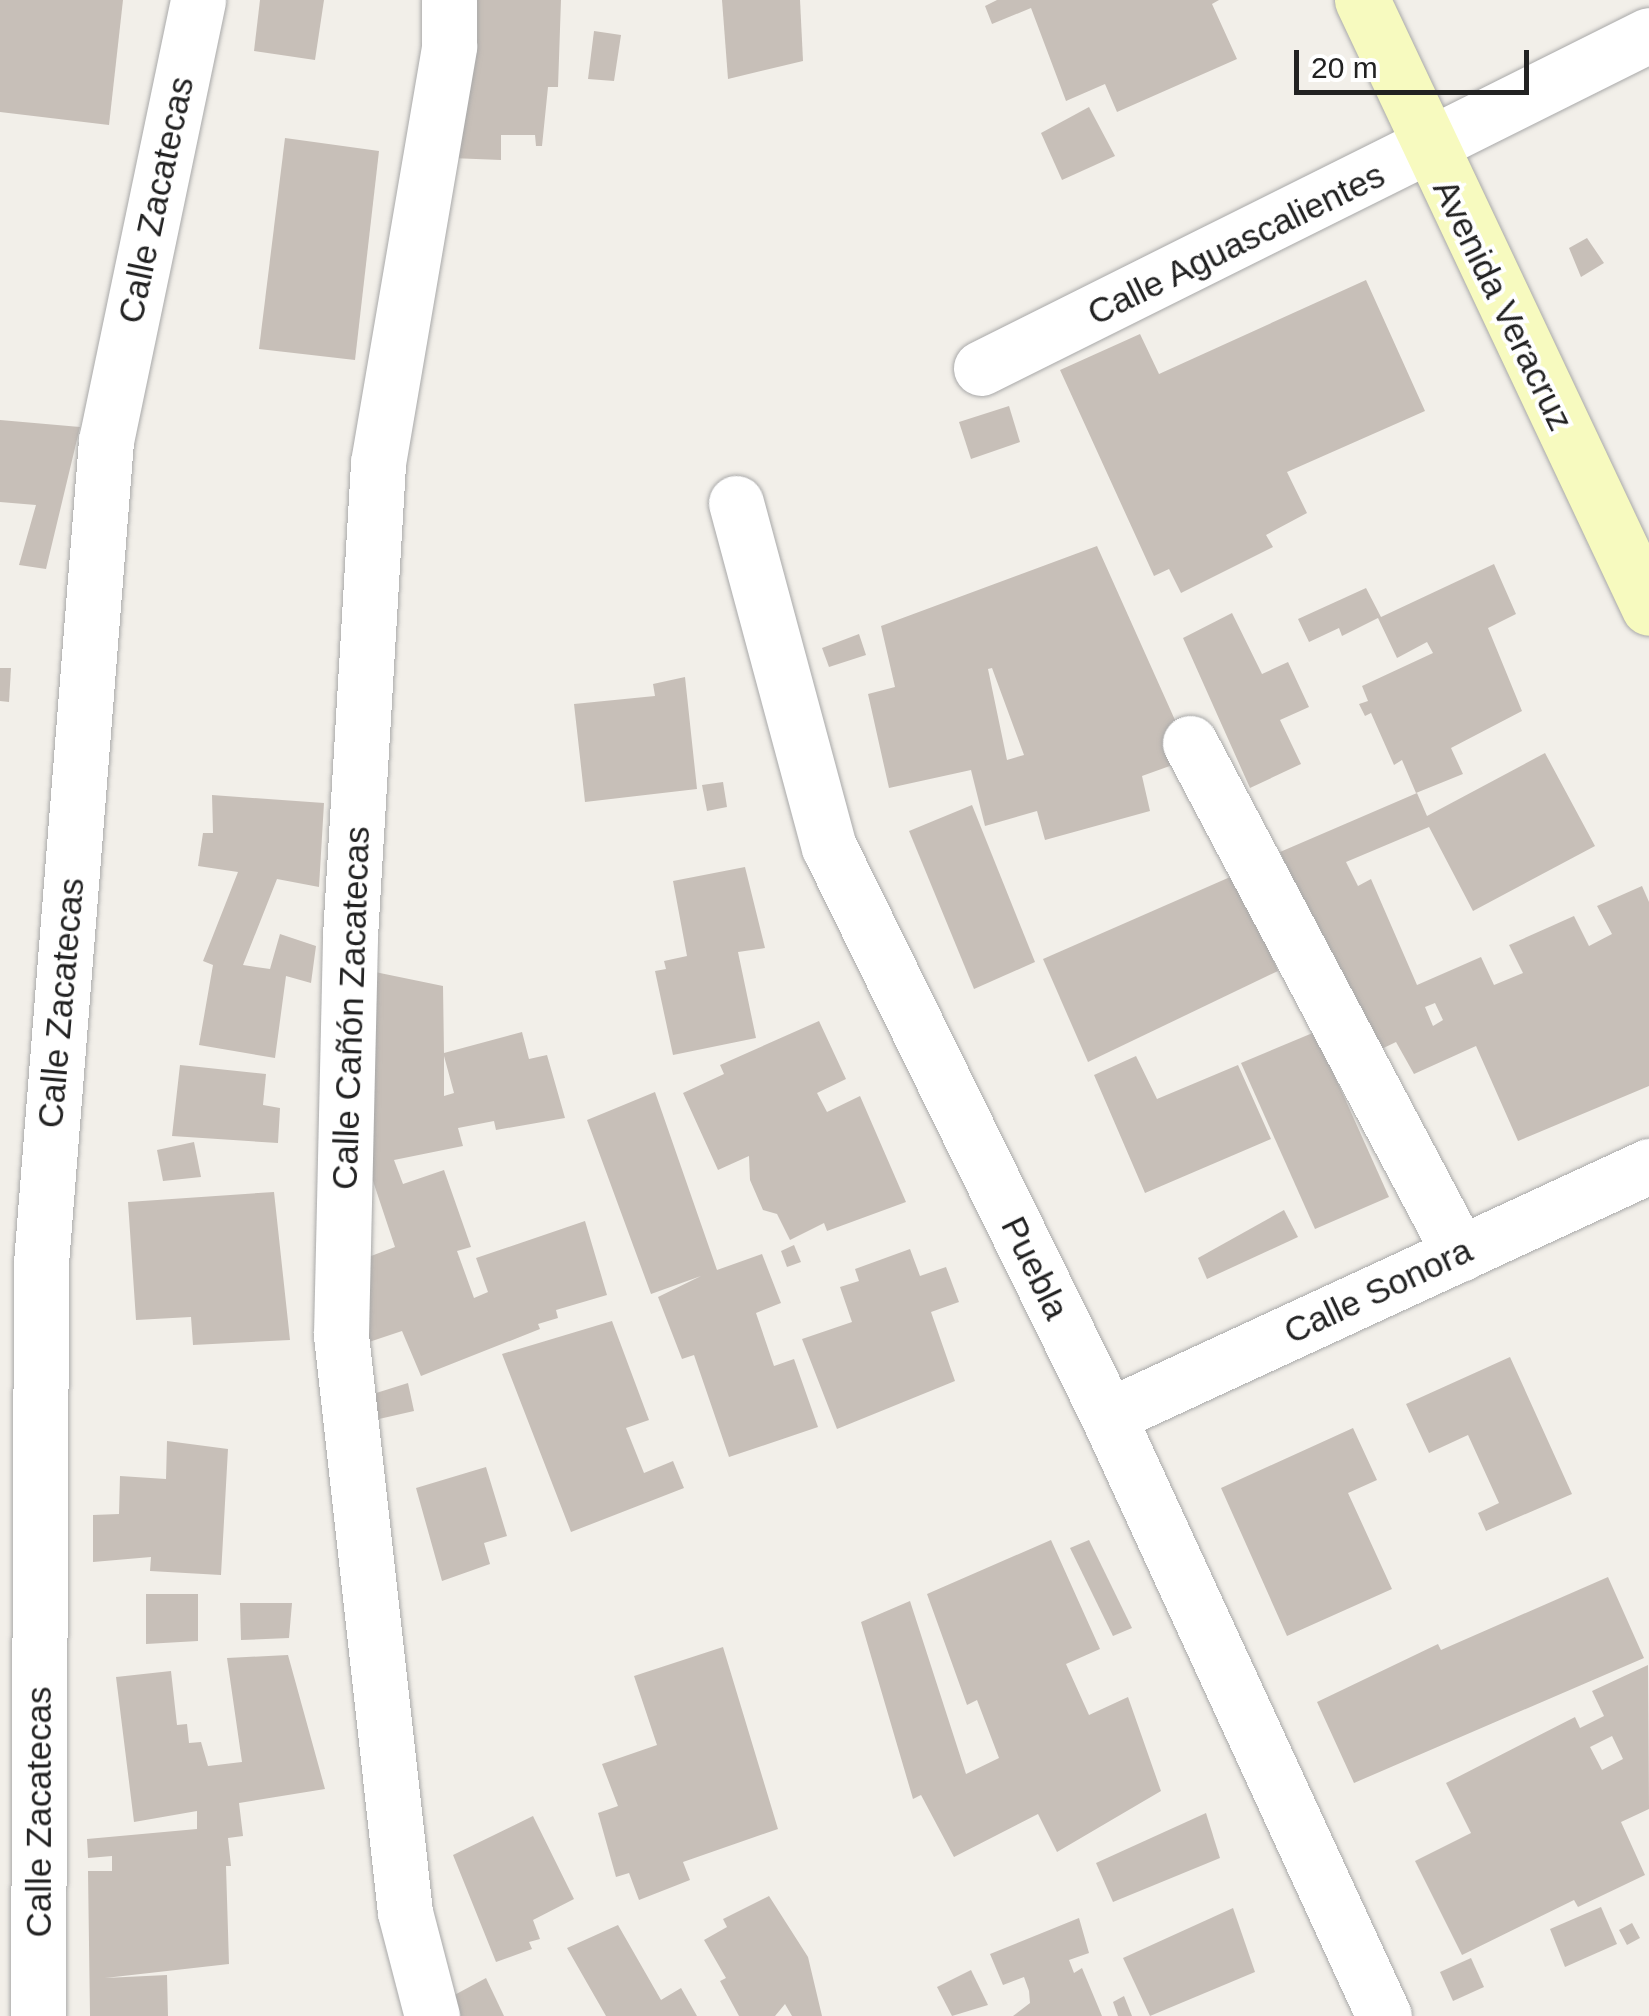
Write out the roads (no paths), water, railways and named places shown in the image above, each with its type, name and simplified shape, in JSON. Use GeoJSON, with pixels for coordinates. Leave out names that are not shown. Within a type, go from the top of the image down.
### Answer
{"type":"FeatureCollection","features":[{"type":"Feature","properties":{"kind":"street","name":"Calle Zacatecas"},"geometry":{"type":"LineString","coordinates":[[38,2016],[41,1264],[102,480],[198,0]]}},
{"type":"Feature","properties":{"kind":"street","name":"Calle Cañón Zacatecas"},"geometry":{"type":"LineString","coordinates":[[432,2016],[404,1912],[341,1335],[350,936],[378,463],[449,46],[450,0]]}},
{"type":"Feature","properties":{"kind":"street","name":"Avenida Veracruz"},"geometry":{"type":"LineString","coordinates":[[1362,0],[1428,150],[1649,608]]}},
{"type":"Feature","properties":{"kind":"street","name":"Calle Aguascalientes"},"geometry":{"type":"LineString","coordinates":[[981,368],[1428,150],[1649,34]]}},
{"type":"Feature","properties":{"kind":"street","name":"Puebla"},"geometry":{"type":"LineString","coordinates":[[736,503],[829,847],[1108,1416],[1384,2016]]}},
{"type":"Feature","properties":{"kind":"street"},"geometry":{"type":"LineString","coordinates":[[1190,743],[1460,1254]]}},
{"type":"Feature","properties":{"kind":"street","name":"Calle Sonora"},"geometry":{"type":"LineString","coordinates":[[1108,1416],[1649,1166]]}}]}
